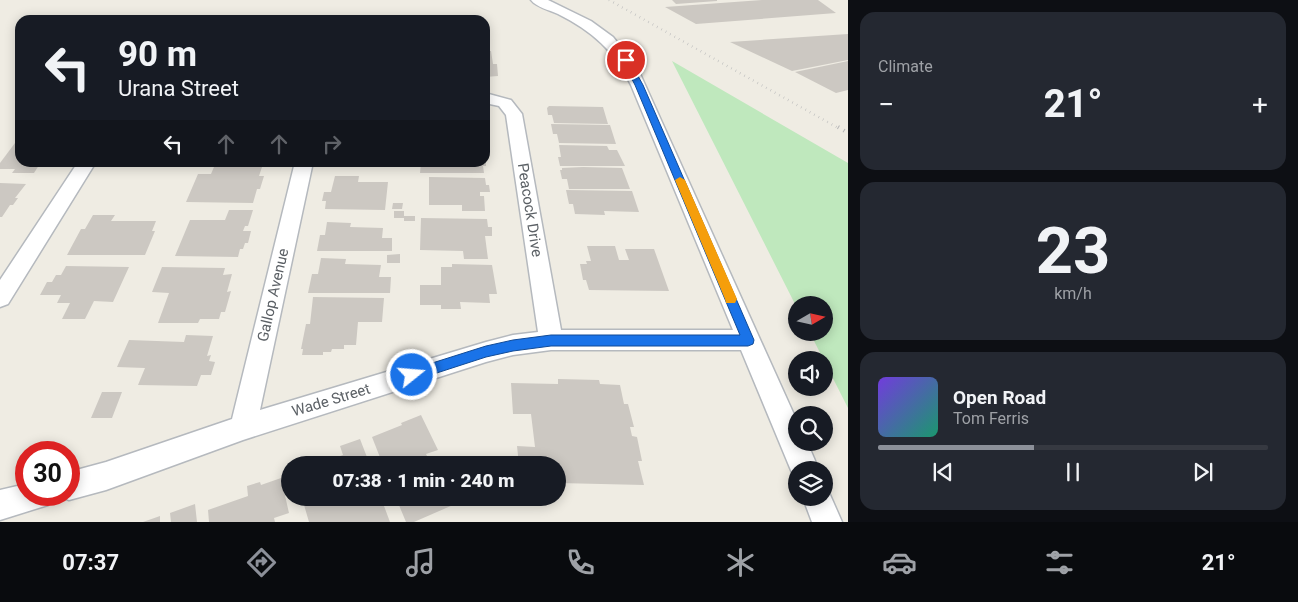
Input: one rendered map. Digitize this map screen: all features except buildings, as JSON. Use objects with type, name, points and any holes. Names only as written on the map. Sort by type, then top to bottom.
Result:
[{"type":"street","points":[[538,0],[589,26],[610,41],[626,60],[639,85],[801,461]]},
{"type":"street","name":"Peacock Drive","points":[[490,100],[505,104],[514,114],[551,340]]},
{"type":"street","points":[[0,298],[83,167]]},
{"type":"street","name":"Gallop Avenue","points":[[243,428],[303,167]]},
{"type":"street","name":"Wade Street","points":[[80,483],[106,476],[243,428],[513,345],[551,340],[748,340]]},
{"type":"street","points":[[0,505],[15,501]]},
{"type":"street","points":[[820,506],[827,522]]},
{"type":"green space","points":[[672,61],[848,163],[848,408],[833,378],[833,351],[819,351],[814,341],[833,341],[833,296],[791,296]]},
{"type":"railway","points":[[609,0],[840,129]]},
{"type":"railway","points":[[838,127],[848,133]]},
{"type":"slow traffic","points":[[680,180],[731,299]]},
{"type":"route","points":[[412,375],[513,345],[551,340],[748,340],[639,85],[626,60]]}]
